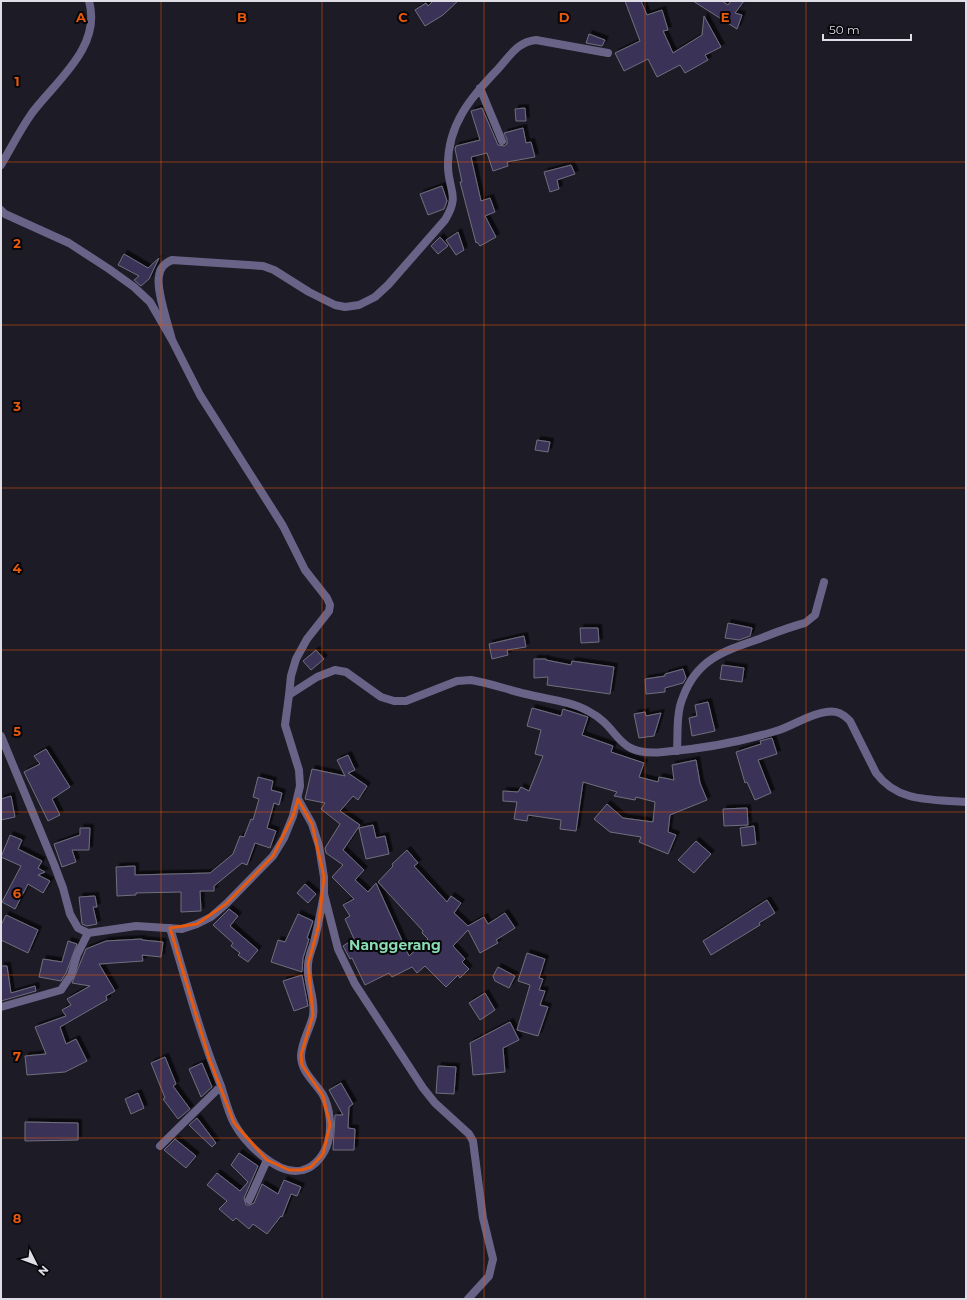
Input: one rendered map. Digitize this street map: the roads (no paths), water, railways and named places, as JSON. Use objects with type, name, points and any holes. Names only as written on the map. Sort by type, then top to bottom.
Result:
[{"type":"street","points":[[1,165],[24,124],[78,58],[87,40],[90,24],[89,1]]},
{"type":"street","points":[[172,340],[159,284],[159,275],[165,263],[172,260],[263,266],[274,270],[335,306],[345,307],[360,305],[375,297],[445,220],[452,208],[453,190],[448,168],[450,146],[459,118],[467,104],[512,51],[526,41],[536,40],[608,53]]},
{"type":"street","points":[[480,88],[502,141]]},
{"type":"street","points":[[1,210],[5,214],[69,243],[134,287],[150,302],[172,340],[200,395],[282,526],[305,570],[327,598],[330,605],[329,611],[308,639],[296,659],[291,676],[285,725],[299,770],[300,786],[298,799],[284,838],[273,856],[245,887],[211,917],[197,924],[182,929],[136,926],[88,933],[78,928],[70,914],[56,870],[1,736]]},
{"type":"street","points":[[677,751],[679,711],[682,698],[688,684],[701,666],[727,650],[805,623],[815,615],[824,582]]},
{"type":"street","points":[[289,695],[317,677],[335,670],[346,672],[381,697],[394,701],[406,701],[457,681],[471,680],[587,710],[595,715],[633,751],[644,753],[677,751],[774,731],[818,713],[836,711],[850,721],[876,773],[881,780],[896,792],[912,797],[966,802]]},
{"type":"street","points":[[170,928],[202,1038],[234,1123],[245,1140],[267,1160],[289,1170],[301,1170],[311,1167],[323,1154],[328,1142],[330,1125],[329,1112],[323,1096],[302,1065],[301,1055],[313,1015],[314,1000],[308,979],[308,964],[318,928],[324,894],[324,878],[319,846],[312,824],[298,799]]},
{"type":"street","points":[[324,894],[338,949],[355,984],[423,1088],[435,1103],[469,1134],[473,1140],[483,1218],[493,1259],[489,1276],[468,1299]]},
{"type":"street","points":[[1,1007],[61,990],[71,975],[77,955],[88,933]]},
{"type":"street","points":[[160,1146],[220,1086]]},
{"type":"street","points":[[250,1200],[267,1160]]},
{"type":"district","name":"Nanggerang","points":[[395,945]]}]
